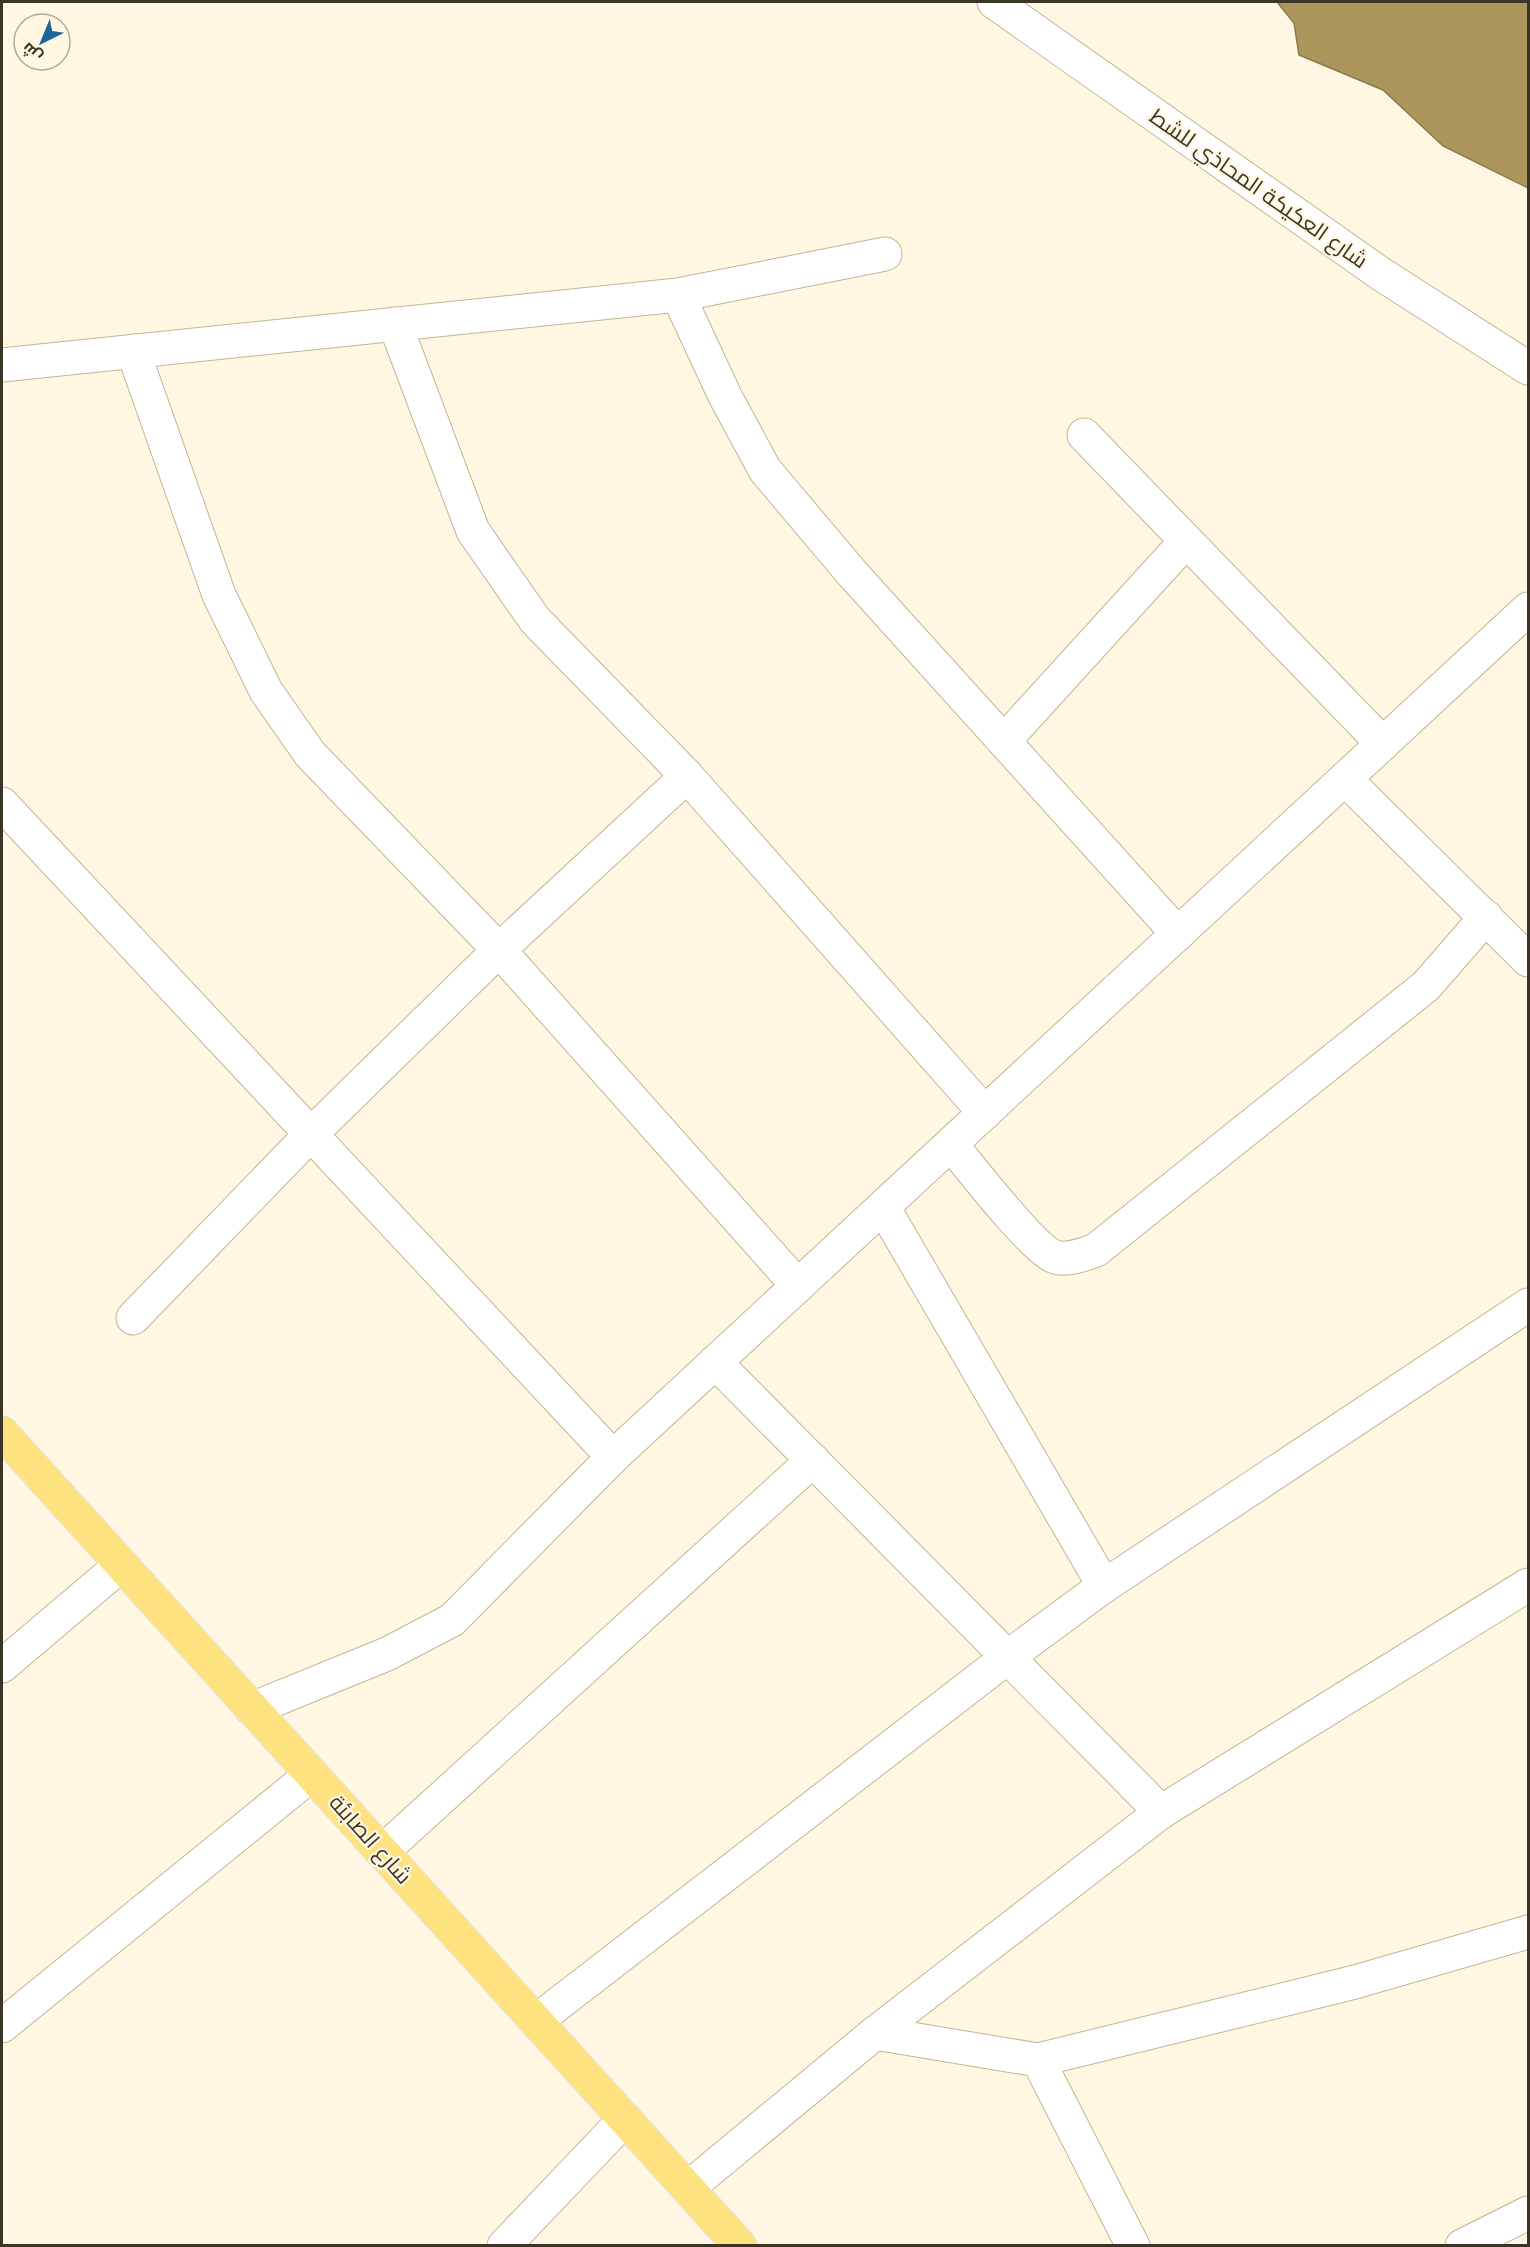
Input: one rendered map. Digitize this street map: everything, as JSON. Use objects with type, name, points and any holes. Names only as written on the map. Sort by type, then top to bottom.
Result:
[{"type":"main road","name":"شارع الصابئة","points":[[2,1432],[740,2246]]},
{"type":"street","name":"شارع العكيكة المحاذي للشط","points":[[994,2],[1381,274],[1528,368]]},
{"type":"street","points":[[2,365],[678,295],[885,254]]},
{"type":"street","points":[[678,295],[725,396],[765,470],[851,572],[1178,934]]},
{"type":"street","points":[[395,324],[473,531],[535,620],[687,776],[985,1113]]},
{"type":"street","points":[[133,351],[219,596],[266,691],[310,754],[499,950],[798,1286]]},
{"type":"street","points":[[1084,435],[1383,744]]},
{"type":"street","points":[[1005,741],[1186,541]]},
{"type":"street","points":[[252,1709],[387,1654],[452,1620],[613,1457],[1528,609]]},
{"type":"street","points":[[133,1318],[310,1136],[499,950],[687,776]]},
{"type":"street","points":[[1345,779],[1528,960]]},
{"type":"street","points":[[2,804],[310,1136],[613,1457]]},
{"type":"street","points":[[951,1144],[1028,1235],[1055,1257],[1076,1257],[1096,1250],[1426,986],[1486,917]]},
{"type":"street","points":[[883,1207],[1104,1586]]},
{"type":"street","points":[[536,2021],[1009,1656],[1104,1586],[1528,1305]]},
{"type":"street","points":[[716,1362],[1161,1812]]},
{"type":"street","points":[[382,1852],[813,1460]]},
{"type":"street","points":[[2,1666],[122,1564]]},
{"type":"street","points":[[688,2188],[876,2033],[1161,1812],[1528,1585]]},
{"type":"street","points":[[2,2026],[312,1774]]},
{"type":"street","points":[[876,2033],[1038,2060],[1355,1982],[1528,1932]]},
{"type":"street","points":[[1038,2060],[1133,2246]]},
{"type":"street","points":[[504,2246],[625,2119]]},
{"type":"street","points":[[1479,2242],[1528,2213]]},
{"type":"shaded area","points":[[1277,2],[1528,2],[1528,188],[1443,146],[1383,90],[1299,55],[1294,23]]}]
